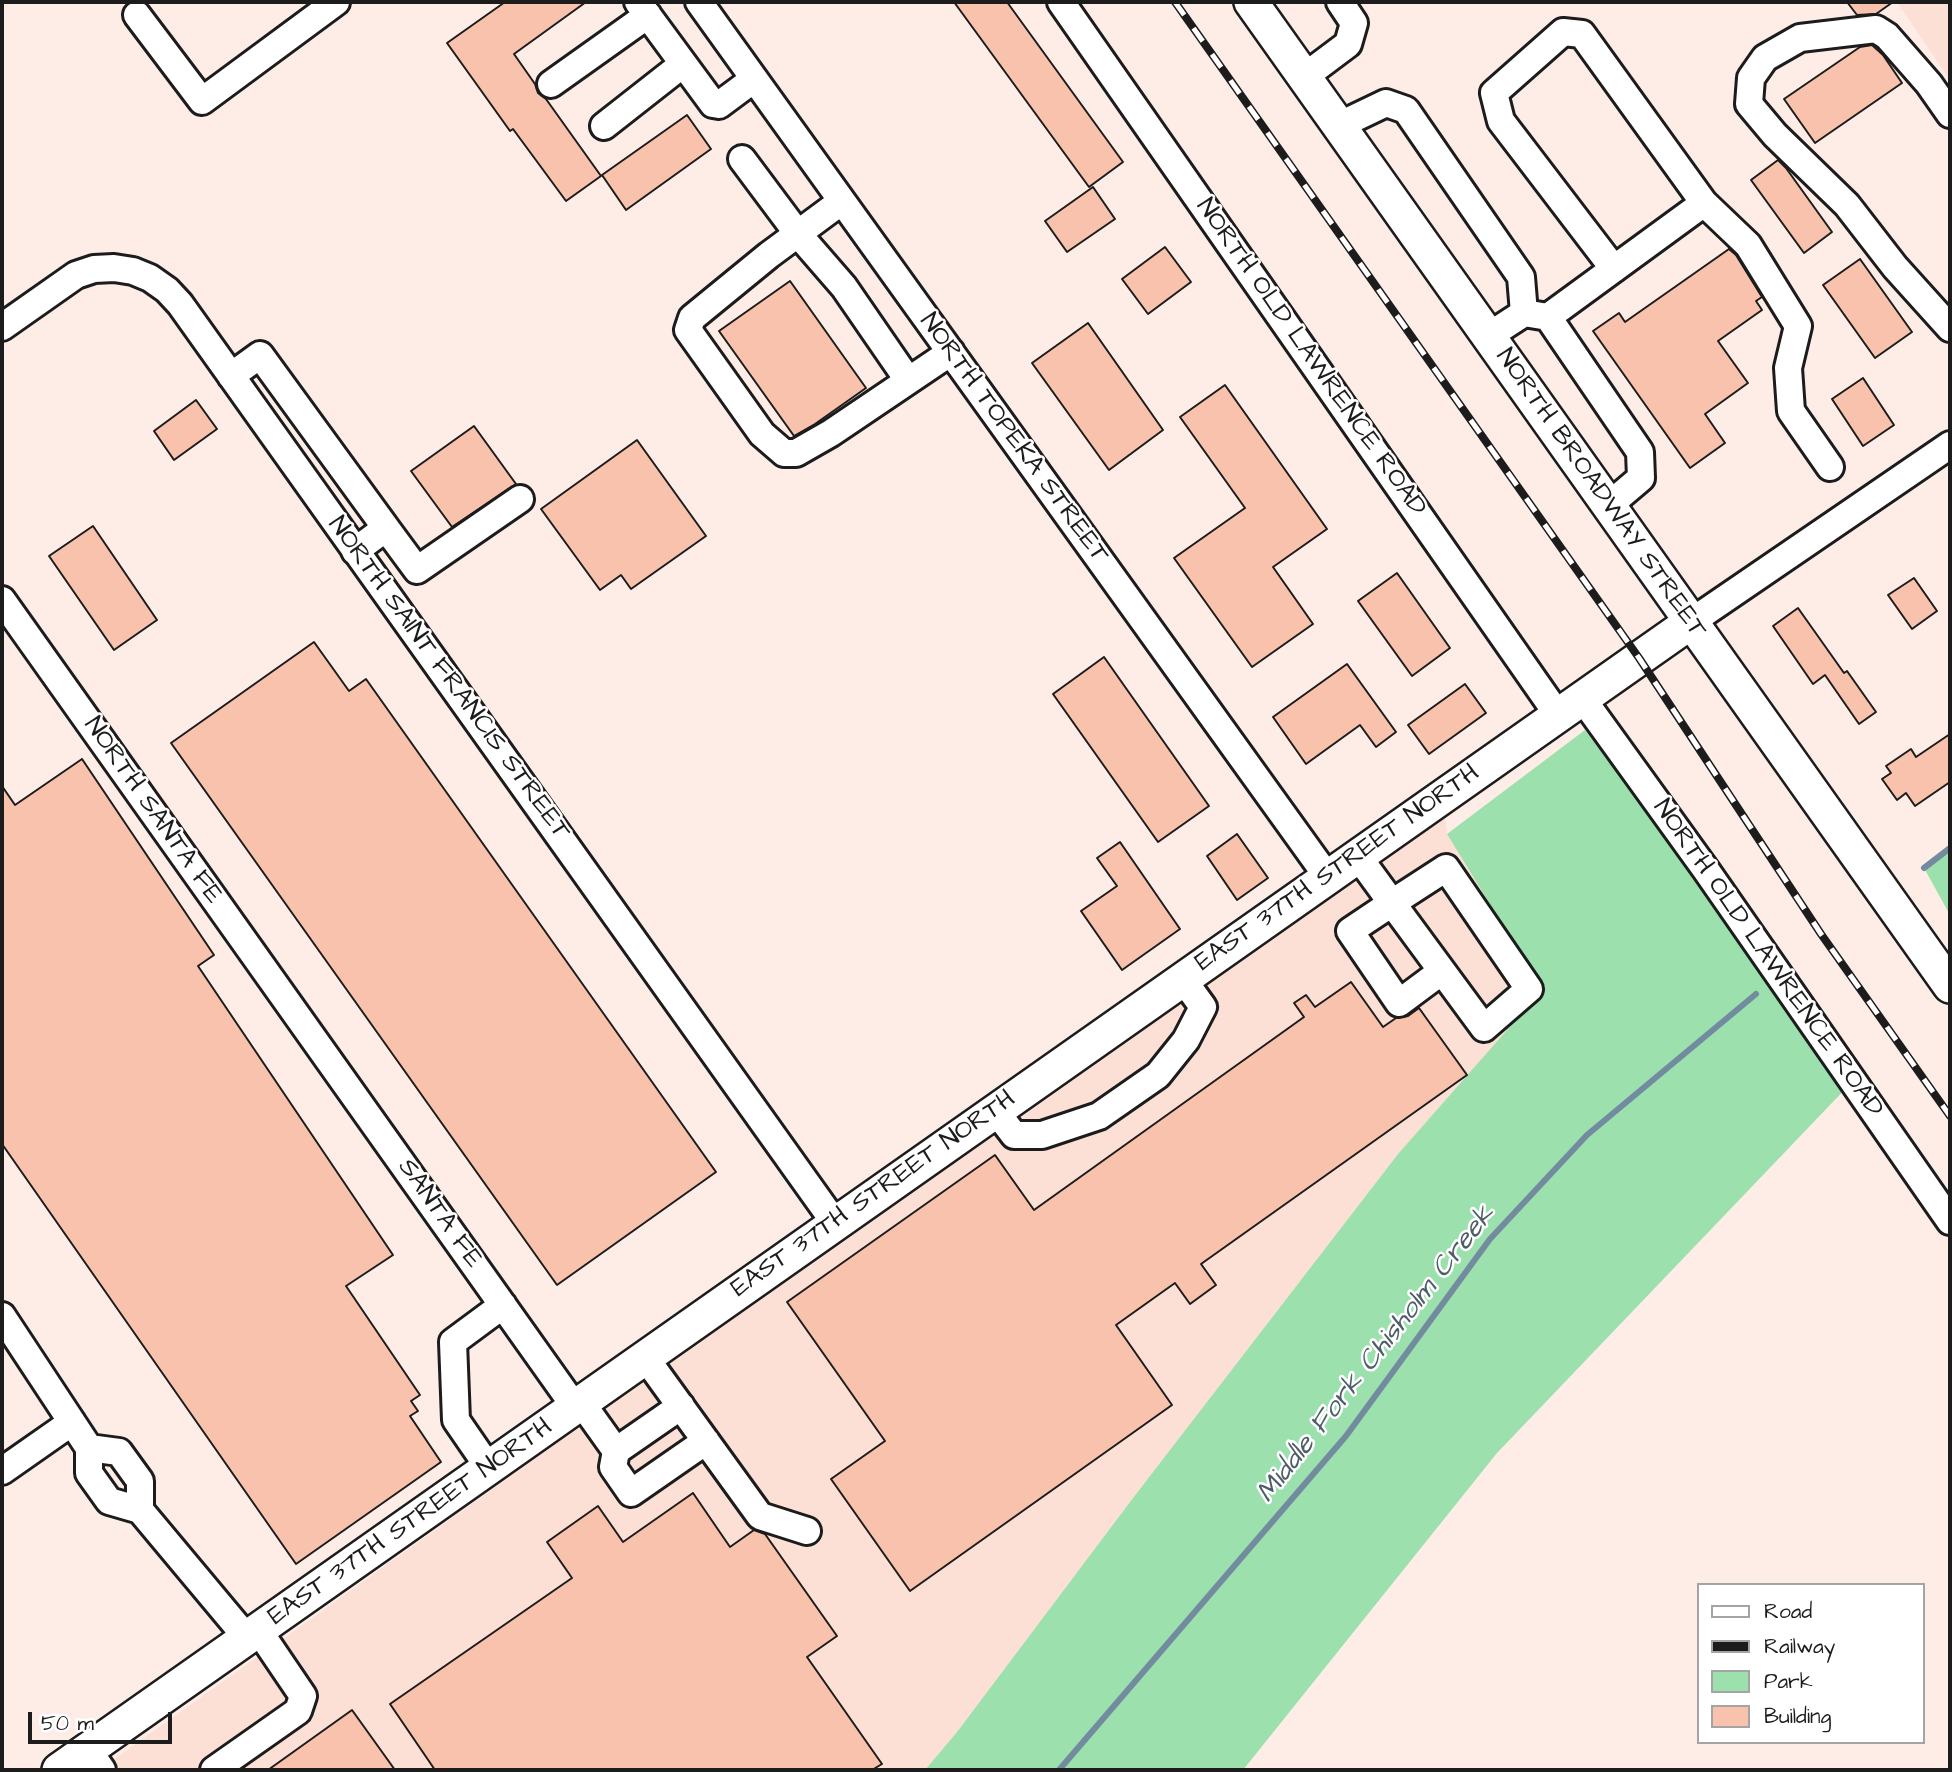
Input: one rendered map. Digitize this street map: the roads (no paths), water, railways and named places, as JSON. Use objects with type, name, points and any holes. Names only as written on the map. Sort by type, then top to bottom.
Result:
[{"type":"main road","name":"NORTH BROADWAY STREET","points":[[1260,5],[1338,126],[1950,985]]},
{"type":"main road","name":"EAST 37TH STREET NORTH","points":[[59,1770],[95,1760],[253,1634],[1690,622]]},
{"type":"street","points":[[136,15],[202,100],[336,2]]},
{"type":"street","name":"NORTH TOPEKA STREET","points":[[699,2],[1327,876]]},
{"type":"street","name":"NORTH OLD LAWRENCE ROAD","points":[[1061,2],[1570,706],[1706,870],[1950,1221]]},
{"type":"street","points":[[1304,77],[1348,44],[1354,23],[1340,2]]},
{"type":"street","points":[[551,84],[643,8],[713,104],[716,105],[754,79]]},
{"type":"street","points":[[1950,114],[1929,84],[1887,36],[1876,30],[1800,38],[1765,58],[1751,78],[1749,104],[1775,135],[1847,205],[1895,267],[1950,328]]},
{"type":"street","points":[[1614,269],[1501,121],[1494,93],[1563,32],[1582,34],[1704,203],[1748,245],[1798,326],[1788,368],[1791,411],[1830,467]]},
{"type":"street","points":[[604,126],[683,64]]},
{"type":"street","points":[[1338,126],[1386,103],[1406,110],[1521,276],[1536,315],[1640,452],[1641,478],[1608,506]]},
{"type":"street","points":[[742,159],[798,234],[844,288],[908,380]]},
{"type":"street","points":[[842,201],[692,318],[688,330],[762,434],[784,453],[796,453],[831,433],[951,352]]},
{"type":"street","points":[[1487,337],[1536,315],[1614,269],[1704,203]]},
{"type":"street","name":"NORTH SAINT FRANCIS STREET","points":[[2,327],[76,275],[94,269],[133,271],[167,289],[835,1223]]},
{"type":"street","points":[[231,376],[260,355],[417,570],[520,499]]},
{"type":"street","points":[[1690,622],[1950,445]]},
{"type":"street","points":[[355,551],[386,528]]},
{"type":"street","name":"NORTH SANTA FE","points":[[2,600],[302,1022]]},
{"type":"street","points":[[1357,855],[1392,903],[1484,1028],[1529,989],[1446,867],[1392,903],[1350,932],[1399,1003],[1442,971]]},
{"type":"street","points":[[995,1110],[1014,1135],[1042,1135],[1099,1116],[1158,1075],[1186,1040],[1203,1007],[1182,978]]},
{"type":"street","name":"SANTA FE","points":[[302,1022],[503,1305],[616,1451]]},
{"type":"street","points":[[489,1468],[456,1420],[453,1342],[503,1305]]},
{"type":"street","points":[[2,1316],[89,1448],[89,1473],[109,1501],[139,1510],[253,1634],[303,1696],[298,1711],[214,1770]]},
{"type":"street","points":[[645,1357],[760,1516],[807,1531]]},
{"type":"street","points":[[681,1406],[616,1451],[613,1467],[631,1493],[706,1441]]},
{"type":"street","points":[[2,1471],[72,1422]]},
{"type":"street","points":[[89,1448],[119,1452],[140,1481],[139,1510]]},
{"type":"waterway","name":"Middle Fork Chisholm Creek","points":[[1924,868],[1950,848]]},
{"type":"waterway","name":"Middle Fork Chisholm Creek","points":[[1059,1770],[1346,1436],[1490,1239],[1587,1135],[1756,994]]},
{"type":"railway","points":[[1175,2],[1639,658],[1821,934],[1950,1116]]}]
